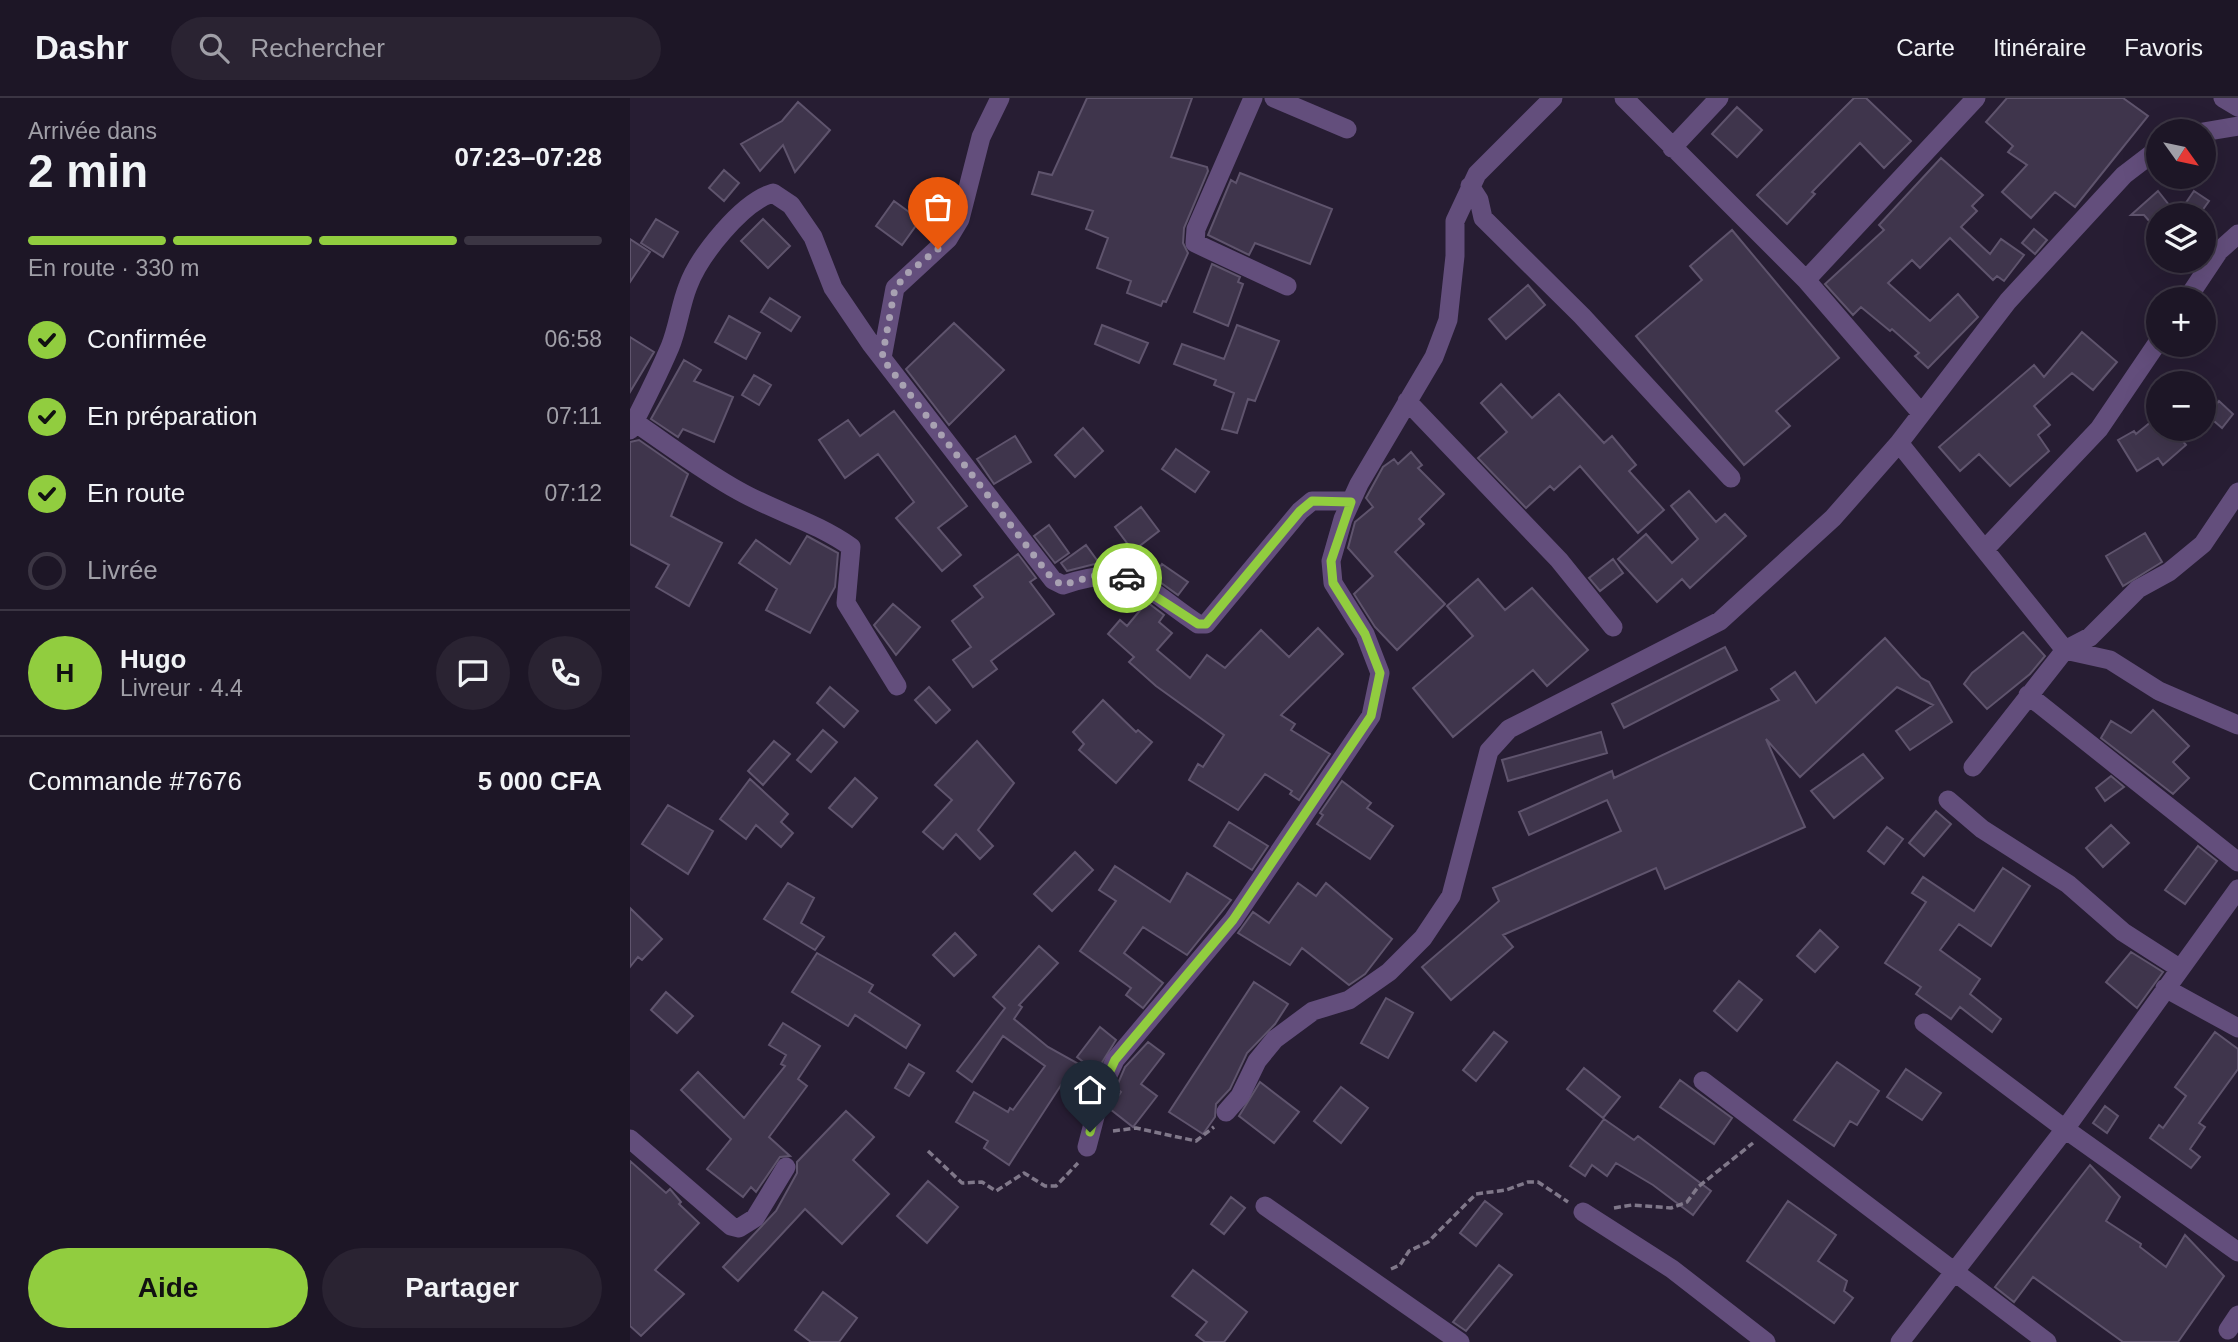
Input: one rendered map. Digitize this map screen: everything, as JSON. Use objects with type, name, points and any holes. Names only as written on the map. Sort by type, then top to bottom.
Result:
[{"type":"street","points":[[882,358],[895,288],[948,239],[960,219],[981,137],[1000,98]]},
{"type":"street","points":[[1253,98],[1196,229],[1195,243],[1287,286]]},
{"type":"street","points":[[1273,98],[1347,129]]},
{"type":"street","points":[[1087,1147],[1103,1086],[1115,1060],[1233,920],[1371,716],[1380,673],[1365,634],[1333,583],[1336,542],[1351,502],[1434,357],[1448,320],[1455,256],[1455,221],[1470,186],[1553,98]]},
{"type":"street","points":[[1624,98],[1807,280],[1921,413]]},
{"type":"street","points":[[1672,148],[1719,98]]},
{"type":"street","points":[[1807,280],[1976,98]]},
{"type":"street","points":[[2223,98],[2238,107]]},
{"type":"street","points":[[2216,130],[2238,126]]},
{"type":"street","points":[[1226,1112],[1240,1096],[1257,1061],[1275,1039],[1313,1011],[1349,1000],[1389,972],[1423,938],[1451,896],[1489,751],[1509,729],[1529,716],[1720,621],[1833,518],[1899,443],[2008,301],[2124,175],[2146,158]]},
{"type":"street","points":[[1470,186],[1479,200],[1483,218],[1582,316],[1731,478]]},
{"type":"street","points":[[897,686],[846,603],[850,547],[816,525],[775,511],[737,490],[631,424],[671,345],[689,283],[703,259],[744,210],[760,196],[773,192],[791,205],[813,237],[833,288],[882,358],[1043,570],[1063,585],[1100,574],[1121,575],[1149,589],[1198,624],[1206,624],[1300,511],[1312,501],[1351,502]]},
{"type":"street","points":[[2195,287],[2220,251],[2238,234]]},
{"type":"street","points":[[1985,549],[2099,429],[2148,357]]},
{"type":"street","points":[[1408,401],[1559,560],[1613,627]]},
{"type":"street","points":[[1899,443],[2065,650],[2110,660],[2160,691],[2238,725]]},
{"type":"street","points":[[1973,766],[2065,650],[2090,637],[2138,589],[2169,572],[2203,544],[2238,492]]},
{"type":"street","points":[[2028,695],[2238,862]]},
{"type":"street","points":[[1948,800],[1982,829],[2068,884],[2123,932],[2179,968]]},
{"type":"street","points":[[1900,1342],[2065,1129],[2238,889]]},
{"type":"street","points":[[2165,988],[2238,1028]]},
{"type":"street","points":[[1924,1023],[2065,1129],[2238,1252]]},
{"type":"street","points":[[1703,1081],[2047,1342]]},
{"type":"street","points":[[630,1139],[730,1226],[738,1228],[755,1218],[786,1167]]},
{"type":"street","points":[[1265,1206],[1460,1342]]},
{"type":"street","points":[[1583,1212],[1672,1269],[1766,1342]]},
{"type":"path","points":[[1368,1280],[1386,1269],[1400,1265],[1409,1251],[1428,1242],[1476,1194],[1538,1182],[1583,1212],[1632,1205],[1671,1208],[1687,1202],[1698,1187],[1746,1151],[1765,1128]]},
{"type":"building","points":[[1087,98],[1192,98],[1171,157],[1207,167],[1208,171],[1184,228],[1183,243],[1188,253],[1166,302],[1163,301],[1161,306],[1127,293],[1131,281],[1097,268],[1108,238],[1086,229],[1093,211],[1032,194],[1039,172],[1052,175]]},
{"type":"building","points":[[1854,98],[1866,98],[1911,141],[1884,168],[1860,143],[1812,192],[1815,194],[1787,224],[1757,195]]},
{"type":"building","points":[[2007,98],[2123,98],[2148,116],[2075,207],[2055,192],[2031,218],[2002,192],[2027,165],[2008,152],[2013,146],[1986,122]]},
{"type":"building","points":[[798,102],[830,130],[795,172],[783,145],[760,171],[741,144],[782,121]]},
{"type":"building","points":[[1737,107],[1762,130],[1737,157],[1712,134]]},
{"type":"building","points":[[1941,158],[1983,195],[1972,206],[1977,211],[1961,227],[1990,254],[2001,239],[2024,255],[2004,281],[1997,276],[1993,280],[1950,238],[1920,268],[1912,260],[1888,283],[1930,321],[1958,294],[1978,317],[1928,368],[1915,356],[1919,353],[1892,329],[1890,331],[1861,307],[1853,315],[1825,284],[1884,230],[1879,225]]},
{"type":"building","points":[[724,170],[739,183],[724,201],[709,188]]},
{"type":"building","points":[[1240,173],[1332,209],[1310,264],[1255,243],[1249,255],[1208,235],[1231,180],[1236,183]]},
{"type":"building","points":[[2158,191],[2168,203],[2146,203],[2146,217],[2131,215]]},
{"type":"building","points":[[2194,191],[2209,201],[2208,203],[2186,203]]},
{"type":"building","points":[[894,201],[920,220],[902,245],[876,226]]},
{"type":"building","points":[[656,219],[678,232],[663,257],[641,243]]},
{"type":"building","points":[[763,219],[790,246],[768,268],[741,241]]},
{"type":"building","points":[[2034,229],[2047,240],[2035,254],[2022,243]]},
{"type":"building","points":[[1732,230],[1839,358],[1776,411],[1790,426],[1744,465],[1636,336],[1702,280],[1690,266]]},
{"type":"building","points":[[630,239],[650,252],[630,282]]},
{"type":"building","points":[[1212,264],[1240,277],[1238,282],[1243,284],[1228,326],[1194,312]]},
{"type":"building","points":[[1528,285],[1545,305],[1506,339],[1489,319]]},
{"type":"building","points":[[770,298],[800,317],[791,331],[761,312]]},
{"type":"building","points":[[729,316],[760,333],[746,359],[715,342]]},
{"type":"building","points":[[954,323],[1004,370],[949,425],[906,369]]},
{"type":"building","points":[[1102,325],[1148,343],[1139,363],[1095,344]]},
{"type":"building","points":[[1237,325],[1279,341],[1255,401],[1248,399],[1237,433],[1222,429],[1234,393],[1214,385],[1216,380],[1174,364],[1182,344],[1224,359]]},
{"type":"building","points":[[2082,332],[2117,362],[2093,390],[2072,373],[2034,406],[2050,425],[2038,435],[2049,451],[2010,486],[1979,454],[1960,471],[1939,447],[2034,365],[2044,377]]},
{"type":"building","points":[[630,337],[654,352],[630,392]]},
{"type":"building","points":[[684,360],[701,370],[694,381],[733,397],[714,442],[683,429],[678,437],[651,419]]},
{"type":"building","points":[[754,375],[771,385],[759,405],[742,395]]},
{"type":"building","points":[[1501,384],[1532,418],[1559,394],[1604,443],[1612,436],[1636,465],[1629,471],[1664,510],[1638,533],[1580,466],[1554,490],[1550,486],[1526,508],[1478,458],[1507,432],[1481,403]]},
{"type":"building","points":[[2219,401],[2233,414],[2222,428],[2216,423],[2216,404]]},
{"type":"building","points":[[894,411],[967,506],[938,528],[961,555],[942,571],[896,518],[914,502],[878,454],[845,478],[819,440],[848,420],[860,436]]},
{"type":"building","points":[[2146,426],[2146,441],[2183,441],[2186,445],[2163,465],[2158,458],[2137,471],[2118,440],[2134,431],[2136,434]]},
{"type":"building","points":[[1083,428],[1103,451],[1075,477],[1055,455]]},
{"type":"building","points":[[1015,436],[1031,462],[994,484],[977,459]]},
{"type":"building","points":[[639,440],[688,474],[671,516],[722,543],[689,606],[656,587],[669,565],[630,544],[630,442]]},
{"type":"building","points":[[1176,449],[1209,472],[1195,492],[1162,469]]},
{"type":"building","points":[[1411,452],[1422,465],[1418,468],[1444,494],[1419,519],[1424,524],[1395,552],[1445,604],[1397,650],[1375,627],[1354,594],[1373,576],[1348,548],[1355,522],[1373,507],[1366,498],[1383,467],[1394,459],[1398,464]]},
{"type":"building","points":[[1689,491],[1716,522],[1725,514],[1746,536],[1690,588],[1682,579],[1657,602],[1618,559],[1646,534],[1672,563],[1698,539],[1671,506]]},
{"type":"building","points":[[1141,507],[1159,531],[1133,551],[1115,527]]},
{"type":"building","points":[[1049,525],[1069,553],[1055,563],[1034,536]]},
{"type":"building","points":[[2145,533],[2162,562],[2123,586],[2106,556]]},
{"type":"building","points":[[807,536],[838,553],[835,587],[810,633],[766,610],[777,589],[739,563],[756,540],[790,564]]},
{"type":"building","points":[[1086,545],[1099,563],[1067,571],[1061,563]]},
{"type":"building","points":[[1018,554],[1036,578],[1030,582],[1054,614],[991,661],[997,669],[973,687],[953,660],[971,647],[952,621],[983,597],[974,586]]},
{"type":"building","points":[[1613,559],[1623,573],[1600,591],[1589,578]]},
{"type":"building","points":[[1162,564],[1188,582],[1178,595],[1153,577]]},
{"type":"building","points":[[1478,579],[1505,610],[1532,588],[1588,650],[1547,686],[1533,670],[1453,737],[1413,688],[1473,636],[1447,606]]},
{"type":"building","points":[[1147,602],[1164,615],[1159,622],[1172,633],[1157,650],[1190,678],[1207,655],[1225,668],[1261,630],[1289,657],[1318,628],[1343,654],[1281,715],[1295,724],[1291,730],[1330,754],[1299,800],[1290,794],[1292,791],[1265,774],[1238,810],[1189,780],[1198,764],[1203,767],[1224,735],[1156,686],[1129,662],[1134,657],[1108,634],[1120,620],[1127,626]]},
{"type":"building","points":[[893,604],[920,627],[896,655],[874,625]]},
{"type":"building","points":[[2023,632],[2045,656],[2030,674],[1987,709],[1964,684],[1972,673]]},
{"type":"building","points":[[1885,638],[1921,678],[1929,682],[1952,722],[1910,750],[1896,731],[1933,705],[1897,687],[1800,777],[1766,739],[1805,827],[1665,889],[1656,868],[1503,935],[1513,947],[1451,1000],[1422,967],[1499,901],[1493,888],[1621,831],[1607,800],[1529,835],[1519,812],[1612,771],[1614,778],[1779,700],[1771,689],[1795,672],[1816,703]]},
{"type":"building","points":[[1725,647],[1737,670],[1624,728],[1612,704]]},
{"type":"building","points":[[830,687],[858,711],[844,727],[817,703]]},
{"type":"building","points":[[929,687],[950,710],[936,723],[915,700]]},
{"type":"building","points":[[1103,700],[1136,732],[1138,730],[1152,742],[1116,783],[1079,750],[1084,744],[1073,732]]},
{"type":"building","points":[[2153,710],[2189,746],[2173,762],[2189,778],[2173,794],[2101,738],[2111,721],[2131,733]]},
{"type":"building","points":[[823,730],[837,742],[811,772],[797,760]]},
{"type":"building","points":[[1601,732],[1607,753],[1508,781],[1502,760]]},
{"type":"building","points":[[774,741],[790,754],[763,785],[748,771]]},
{"type":"building","points":[[977,741],[1014,783],[978,830],[993,846],[980,859],[956,834],[943,849],[923,832],[952,800],[935,785]]},
{"type":"building","points":[[1863,754],[1883,778],[1834,818],[1811,791]]},
{"type":"building","points":[[2111,776],[2124,787],[2105,801],[2096,788]]},
{"type":"building","points":[[855,778],[877,798],[852,827],[829,808]]},
{"type":"building","points":[[750,779],[788,814],[781,822],[793,833],[781,847],[756,825],[746,839],[720,819]]},
{"type":"building","points":[[1342,781],[1371,803],[1367,808],[1393,826],[1370,859],[1317,824],[1323,815],[1320,813]]},
{"type":"building","points":[[668,805],[713,831],[688,874],[642,844]]},
{"type":"building","points":[[1936,811],[1951,824],[1924,856],[1909,843]]},
{"type":"building","points":[[1229,822],[1268,846],[1252,870],[1214,846]]},
{"type":"building","points":[[2111,825],[2129,843],[2103,867],[2086,848]]},
{"type":"building","points":[[1887,827],[1903,839],[1884,864],[1868,851]]},
{"type":"building","points":[[2198,846],[2217,861],[2185,904],[2165,890]]},
{"type":"building","points":[[1075,852],[1093,870],[1052,911],[1034,894]]},
{"type":"building","points":[[1115,866],[1170,902],[1187,873],[1231,900],[1187,955],[1143,927],[1124,953],[1163,983],[1143,1008],[1126,995],[1131,988],[1080,951],[1116,901],[1099,890]]},
{"type":"building","points":[[2003,868],[2030,886],[1991,946],[1959,924],[1940,950],[1980,979],[1970,994],[2001,1019],[1992,1032],[1960,1007],[1951,1019],[1916,994],[1921,987],[1885,963],[1926,902],[1912,893],[1923,877],[1974,911]]},
{"type":"building","points":[[788,883],[814,898],[801,923],[824,937],[815,950],[764,919]]},
{"type":"building","points":[[1298,883],[1316,896],[1326,883],[1392,939],[1365,974],[1349,985],[1302,948],[1290,965],[1238,933],[1253,912],[1269,923]]},
{"type":"building","points":[[630,908],[662,939],[642,960],[638,957],[630,967]]},
{"type":"building","points":[[1820,930],[1838,947],[1815,972],[1797,956]]},
{"type":"building","points":[[955,933],[976,955],[954,976],[933,955]]},
{"type":"building","points":[[1039,946],[1058,963],[1019,1005],[1022,1007],[1014,1019],[1048,1047],[1086,1068],[1075,1085],[1065,1079],[1009,1165],[984,1148],[988,1141],[956,1122],[974,1092],[1008,1112],[1010,1108],[1013,1110],[1045,1066],[1003,1036],[972,1082],[957,1071],[1005,1008],[993,997]]},
{"type":"building","points":[[2131,952],[2163,972],[2137,1008],[2106,982]]},
{"type":"building","points":[[817,953],[873,985],[869,992],[920,1025],[906,1048],[855,1015],[848,1026],[792,992]]},
{"type":"building","points":[[1739,981],[1762,1000],[1737,1031],[1714,1011]]},
{"type":"building","points":[[1254,982],[1288,1004],[1275,1024],[1247,1053],[1230,1089],[1216,1104],[1215,1117],[1203,1134],[1169,1112]]},
{"type":"building","points":[[666,992],[693,1016],[677,1033],[651,1010]]},
{"type":"building","points":[[1386,998],[1413,1013],[1388,1058],[1361,1043]]},
{"type":"building","points":[[783,1023],[820,1046],[798,1079],[807,1086],[769,1137],[790,1156],[780,1157],[756,1192],[751,1187],[743,1197],[707,1169],[731,1139],[681,1090],[698,1072],[744,1118],[785,1066],[781,1064],[786,1055],[769,1045]]},
{"type":"building","points":[[1100,1027],[1116,1040],[1096,1072],[1077,1057]]},
{"type":"building","points":[[1494,1032],[1507,1042],[1476,1081],[1463,1070]]},
{"type":"building","points":[[2215,1032],[2238,1049],[2238,1069],[2199,1123],[2205,1127],[2190,1149],[2200,1157],[2191,1168],[2150,1138],[2159,1125],[2163,1128],[2186,1096],[2175,1087]]},
{"type":"building","points":[[1148,1042],[1164,1054],[1141,1084],[1157,1096],[1133,1127],[1110,1109],[1121,1092],[1116,1088],[1125,1067]]},
{"type":"building","points":[[1837,1062],[1879,1091],[1857,1125],[1850,1121],[1834,1146],[1794,1120]]},
{"type":"building","points":[[909,1064],[924,1073],[909,1096],[895,1088]]},
{"type":"building","points":[[1584,1068],[1620,1097],[1603,1118],[1567,1089]]},
{"type":"building","points":[[1906,1069],[1941,1093],[1922,1120],[1887,1097]]},
{"type":"building","points":[[1680,1080],[1732,1118],[1714,1144],[1660,1107]]},
{"type":"building","points":[[1260,1082],[1299,1112],[1274,1143],[1239,1116]]},
{"type":"building","points":[[1341,1087],[1368,1108],[1341,1143],[1314,1121]]},
{"type":"building","points":[[2105,1106],[2118,1116],[2107,1133],[2093,1123]]},
{"type":"building","points":[[846,1111],[874,1137],[853,1160],[889,1194],[842,1244],[805,1209],[738,1281],[723,1267],[776,1211],[797,1173],[797,1162]]},
{"type":"building","points":[[1604,1119],[1634,1140],[1638,1136],[1711,1191],[1693,1215],[1653,1185],[1616,1163],[1607,1176],[1592,1165],[1585,1176],[1570,1166]]},
{"type":"building","points":[[630,1161],[666,1193],[670,1189],[681,1202],[679,1204],[699,1223],[655,1270],[684,1294],[641,1336],[630,1326]]},
{"type":"building","points":[[2090,1165],[2120,1197],[2106,1221],[2141,1244],[2140,1247],[2166,1267],[2185,1235],[2224,1276],[2178,1342],[2123,1342],[2033,1277],[2014,1302],[1995,1287]]},
{"type":"building","points":[[928,1181],[958,1207],[927,1243],[897,1216]]},
{"type":"building","points":[[1231,1197],[1245,1208],[1224,1234],[1211,1224]]},
{"type":"building","points":[[1485,1201],[1502,1214],[1476,1246],[1460,1233]]},
{"type":"building","points":[[1788,1201],[1836,1235],[1818,1261],[1847,1281],[1844,1291],[1853,1298],[1834,1323],[1747,1261]]},
{"type":"building","points":[[1499,1265],[1512,1275],[1466,1331],[1453,1322]]},
{"type":"building","points":[[1193,1270],[1247,1312],[1224,1342],[1205,1342],[1196,1335],[1207,1322],[1172,1296]]},
{"type":"building","points":[[823,1292],[857,1318],[839,1342],[811,1342],[795,1330]]},
{"type":"way so far","points":[[938,249],[928,260],[908,273],[895,288],[882,358],[1053,580],[1063,585],[1100,574],[1127,578]]},
{"type":"route","points":[[1090,1132],[1103,1086],[1115,1060],[1233,920],[1371,716],[1380,673],[1365,634],[1353,620],[1333,583],[1331,561],[1343,519],[1351,502],[1312,501],[1300,511],[1206,624],[1198,624],[1149,589],[1127,578]]}]
